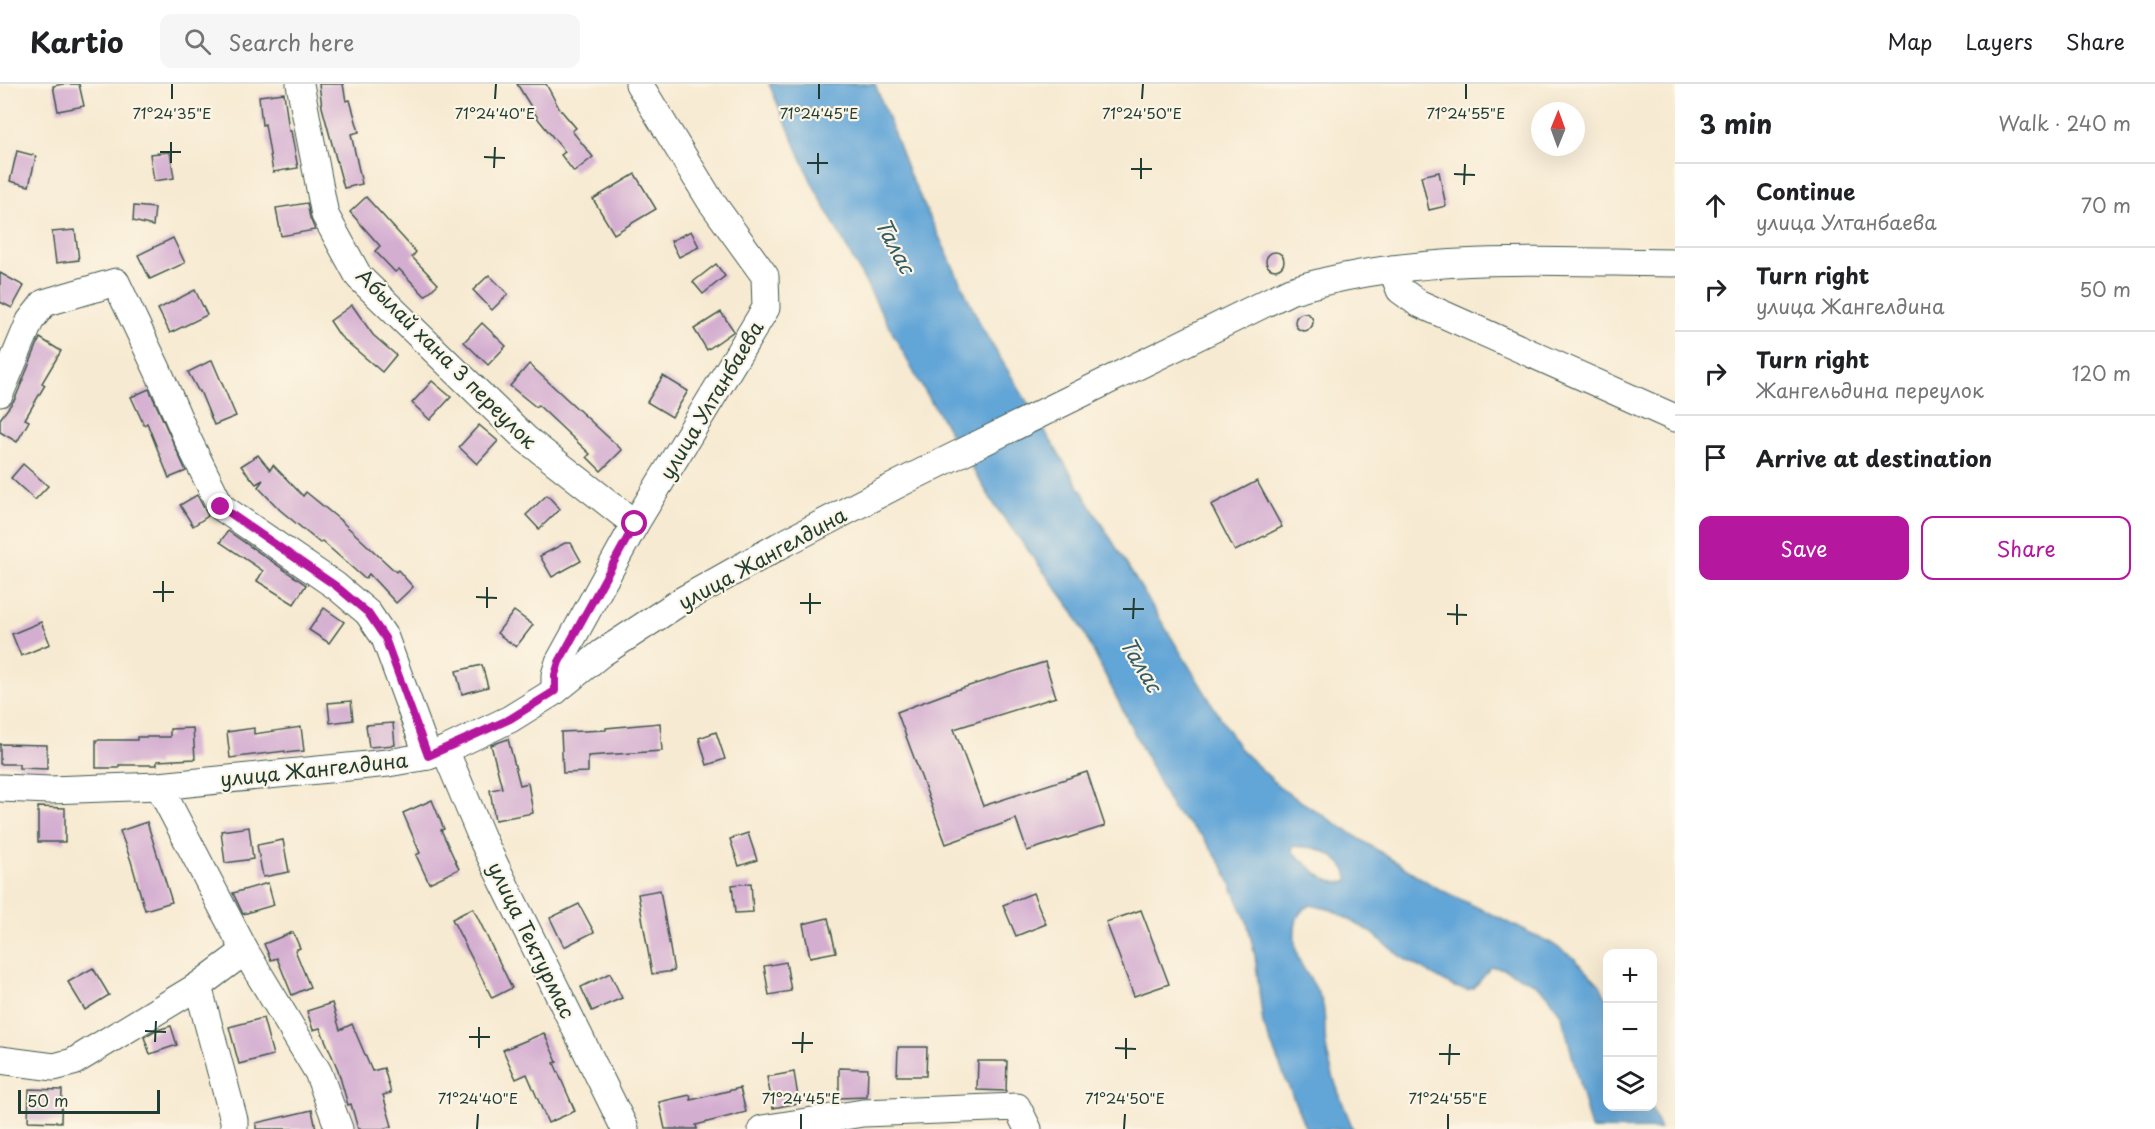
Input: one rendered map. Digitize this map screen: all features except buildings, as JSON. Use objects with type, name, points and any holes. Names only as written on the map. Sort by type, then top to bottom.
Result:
[{"type":"street","name":"Абылай хана 3 переулок","points":[[300,84],[325,215],[360,277],[526,439],[635,524]]},
{"type":"street","name":"улица Ултанбаева","points":[[555,691],[555,675],[559,662],[635,524],[766,308],[765,276],[710,200],[639,84]]},
{"type":"street","name":"улица Жангелдина","points":[[0,788],[50,790],[159,786],[388,763],[436,753],[510,719],[555,691],[602,653],[683,600],[778,546],[912,477],[1290,291],[1326,280],[1440,264],[1675,263]]},
{"type":"street","points":[[1392,269],[1400,290],[1418,303],[1675,418]]},
{"type":"street","name":"улица Тектурмас","points":[[0,393],[30,321],[44,303],[116,282],[221,507],[336,586],[368,613],[385,638],[436,753],[484,843],[625,1129]]},
{"type":"street","points":[[159,786],[245,951],[318,1072],[339,1129]]},
{"type":"street","points":[[0,1060],[54,1067],[73,1062],[198,986],[245,951]]},
{"type":"street","points":[[198,986],[234,1120],[234,1129]]},
{"type":"street","points":[[762,1129],[863,1121],[1022,1118]]},
{"type":"water","name":"Талас","points":[[769,84],[875,84],[909,173],[983,330],[1239,748],[1283,790],[1435,887],[1551,943],[1575,959],[1600,985],[1603,991],[1603,1111],[1653,1111],[1660,1129],[1591,1129],[1562,1016],[1549,996],[1532,982],[1501,968],[1491,967],[1474,988],[1467,990],[1454,987],[1401,957],[1371,932],[1332,910],[1311,905],[1301,912],[1296,921],[1297,954],[1323,1005],[1328,1057],[1337,1089],[1353,1129],[1306,1129],[1263,1024],[1255,956],[1247,922],[1224,868],[1203,837],[1173,810],[1073,611],[996,507],[919,382],[812,183]],"holes":[[[1294,846],[1314,848],[1331,855],[1341,864],[1348,880],[1334,882],[1326,879],[1311,869],[1292,849]]]},
{"type":"route","points":[[221,507],[336,586],[368,613],[385,638],[428,756],[510,719],[555,691],[555,675],[559,662],[635,524]]}]
